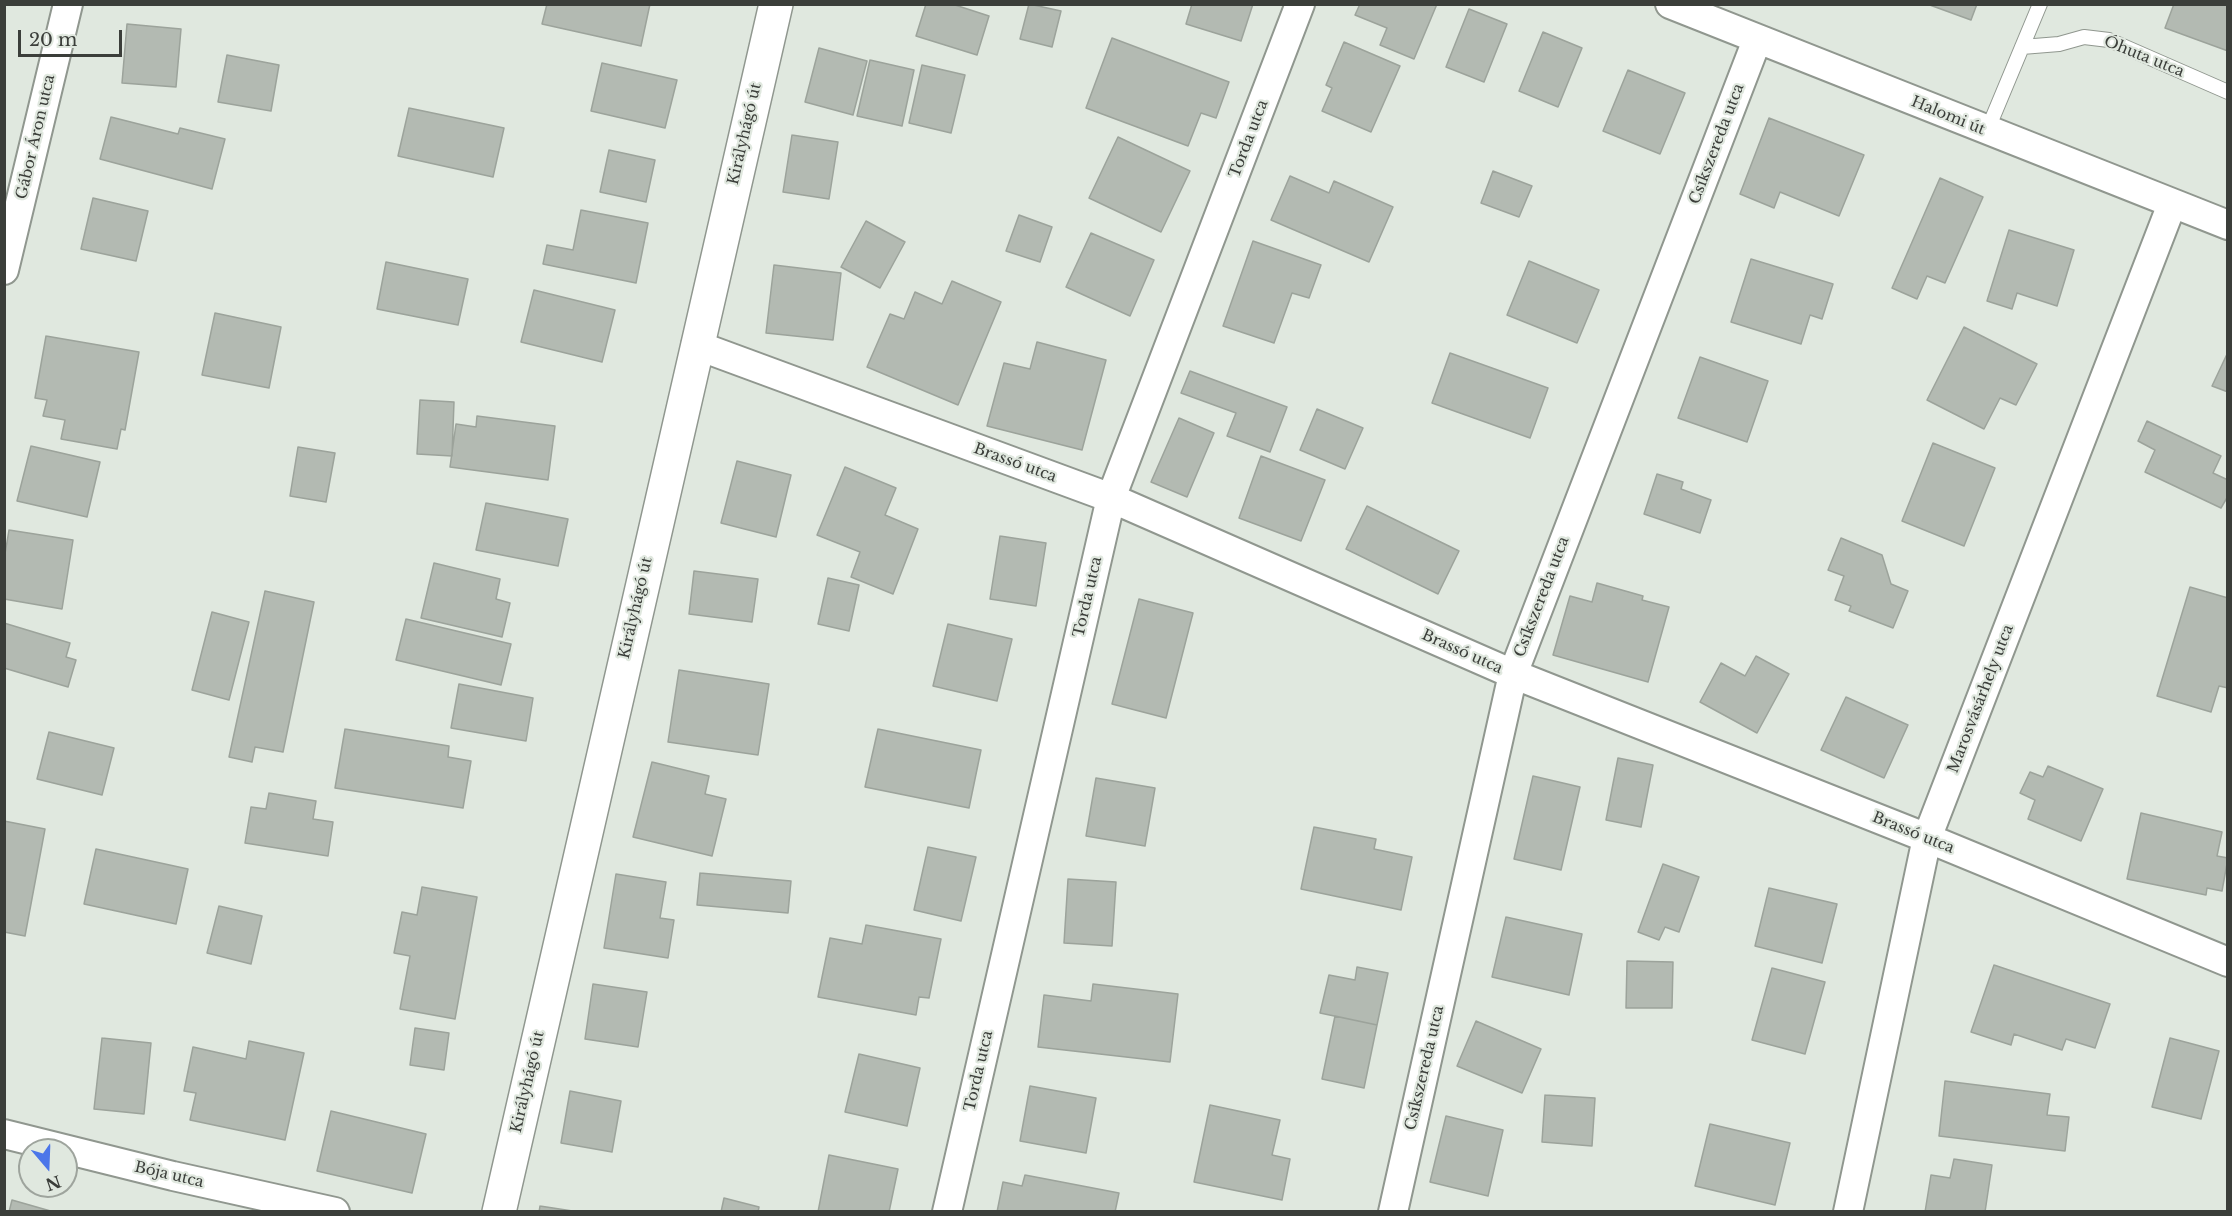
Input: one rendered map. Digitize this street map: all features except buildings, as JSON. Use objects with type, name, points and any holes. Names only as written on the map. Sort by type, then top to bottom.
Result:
[{"type":"street","name":"Gábor Áron utca","points":[[4,270],[68,4]]},
{"type":"street","name":"Királyhágó út","points":[[499,1212],[776,4]]},
{"type":"street","name":"Torda utca","points":[[947,1212],[1111,498],[1300,4]]},
{"type":"street","name":"Halomi út","points":[[1670,4],[2228,225]]},
{"type":"street","name":"Csíkszereda utca","points":[[1393,1212],[1513,674],[1757,40]]},
{"type":"street","name":"Marosvásárhely utca","points":[[1848,1212],[1927,838],[2172,204]]},
{"type":"street","name":"Brassó utca","points":[[696,345],[1111,498],[1513,674],[1927,838],[2228,962]]},
{"type":"street","name":"Bója utca","points":[[4,1134],[173,1176],[335,1212]]},
{"type":"lane","points":[[1987,131],[2040,4]]},
{"type":"lane","name":"Óhuta utca","points":[[2022,47],[2059,44],[2084,37],[2109,40],[2228,92]]}]
